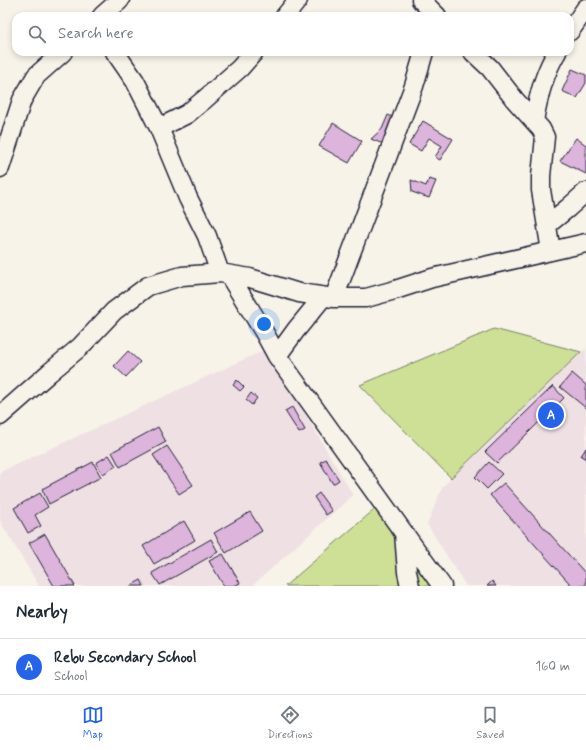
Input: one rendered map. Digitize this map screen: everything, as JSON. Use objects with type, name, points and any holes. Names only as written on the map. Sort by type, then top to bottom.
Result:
[{"type":"street","points":[[106,12],[120,0]]},
{"type":"street","points":[[288,12],[298,0]]},
{"type":"street","points":[[574,25],[586,8]]},
{"type":"street","points":[[0,168],[22,100],[36,76],[58,56]]},
{"type":"street","points":[[118,56],[135,80],[159,128],[188,198],[224,274],[264,332],[277,356],[442,586]]},
{"type":"street","points":[[159,128],[187,114],[240,68],[250,56]]},
{"type":"street","points":[[277,356],[296,330],[328,298],[414,86],[423,56]]},
{"type":"street","points":[[477,56],[490,68],[514,100],[541,129],[545,137],[541,190],[551,251]]},
{"type":"street","points":[[534,121],[538,99],[546,74],[555,56]]},
{"type":"street","points":[[547,225],[586,192]]},
{"type":"street","points":[[0,416],[80,347],[114,311],[148,286],[182,276],[224,274],[250,278],[299,293],[328,298],[366,298],[432,278],[586,243]]},
{"type":"street","points":[[404,533],[410,586]]},
{"type":"shaded area","points":[[267,349],[353,495],[252,586],[39,586],[0,521],[0,472]]},
{"type":"shaded area","points":[[586,349],[586,586],[466,586],[427,524],[442,488],[581,352]]},
{"type":"green space","points":[[494,329],[581,352],[451,478],[360,385]]},
{"type":"green space","points":[[375,509],[433,586],[285,586]]},
{"type":"building","points":[[572,69],[586,75],[586,83],[577,98],[562,91]]},
{"type":"building","points":[[388,115],[395,118],[383,144],[371,139],[382,129]]},
{"type":"building","points":[[423,121],[453,139],[440,160],[435,157],[442,146],[429,138],[421,151],[409,144]]},
{"type":"building","points":[[333,123],[362,141],[349,163],[319,146]]},
{"type":"building","points":[[576,138],[586,145],[586,174],[560,161]]},
{"type":"building","points":[[429,179],[436,181],[429,198],[412,192],[411,180],[426,186]]},
{"type":"building","points":[[128,351],[140,362],[126,377],[114,366]]},
{"type":"building","points":[[572,373],[586,385],[586,408],[560,387]]},
{"type":"building","points":[[237,380],[244,387],[240,391],[233,385]]},
{"type":"building","points":[[553,386],[564,398],[497,463],[485,452]]},
{"type":"building","points":[[251,393],[257,398],[252,405],[246,400]]},
{"type":"building","points":[[292,407],[305,430],[299,433],[285,411]]},
{"type":"building","points":[[158,427],[166,442],[120,467],[112,452]]},
{"type":"building","points":[[167,446],[193,485],[179,494],[153,455]]},
{"type":"building","points":[[586,448],[586,459],[581,456]]},
{"type":"building","points":[[109,455],[116,466],[103,474],[96,463]]},
{"type":"building","points":[[326,459],[339,480],[333,484],[320,462]]},
{"type":"building","points":[[93,462],[101,477],[49,504],[42,489]]},
{"type":"building","points":[[489,462],[502,474],[487,489],[475,477]]},
{"type":"building","points":[[504,483],[586,574],[586,586],[572,586],[490,495]]},
{"type":"building","points":[[40,493],[48,507],[35,515],[41,526],[28,533],[14,508]]},
{"type":"building","points":[[319,493],[332,511],[326,515],[314,497]]},
{"type":"building","points":[[250,512],[262,531],[226,553],[214,533]]},
{"type":"building","points":[[184,521],[195,540],[154,564],[143,546]]},
{"type":"building","points":[[45,534],[75,586],[54,586],[29,543]]},
{"type":"building","points":[[211,539],[218,552],[160,585],[152,573]]},
{"type":"building","points":[[223,554],[240,583],[234,586],[224,586],[209,561]]},
{"type":"building","points":[[141,580],[144,586],[130,586]]},
{"type":"building","points":[[492,581],[496,586],[487,586]]},
{"type":"place","name":"Rebu Secondary School","points":[[551,415]]}]
